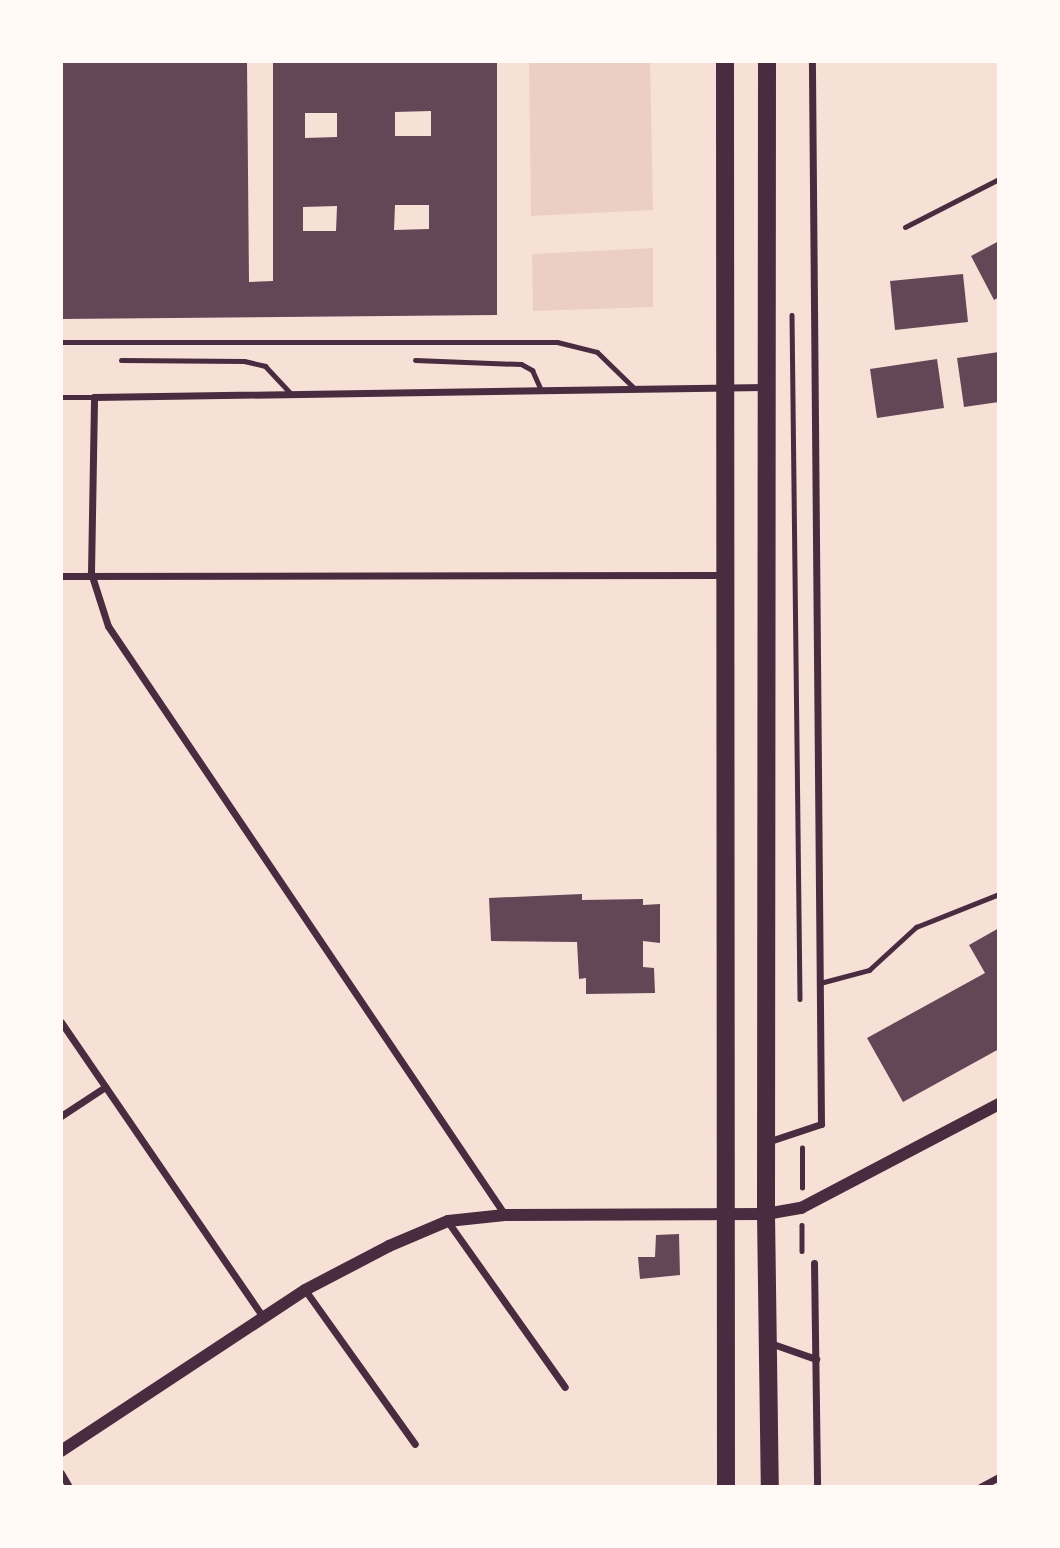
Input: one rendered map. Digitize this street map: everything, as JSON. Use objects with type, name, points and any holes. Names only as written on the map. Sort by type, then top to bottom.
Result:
[{"type":"main road","points":[[725,61],[728,575],[726,1487]]},
{"type":"main road","points":[[767,61],[766,1214],[770,1487]]},
{"type":"street","points":[[767,1142],[821,1124],[812,63],[803,61]]},
{"type":"street","points":[[505,1215],[108,626],[91,573],[94,397],[767,387]]},
{"type":"street","points":[[61,576],[91,573],[728,575]]},
{"type":"street","points":[[61,1022],[262,1317]]},
{"type":"street","points":[[61,1116],[106,1087]]},
{"type":"street","points":[[61,1451],[305,1290],[389,1246],[448,1222],[505,1215],[766,1214],[802,1208],[999,1104]]},
{"type":"street","points":[[448,1222],[565,1387]]},
{"type":"street","points":[[814,1263],[817,1487]]},
{"type":"street","points":[[305,1290],[415,1444]]},
{"type":"street","points":[[769,1342],[816,1359]]},
{"type":"street","points":[[61,1473],[69,1487]]},
{"type":"street","points":[[980,1487],[999,1477]]},
{"type":"lane","points":[[905,227],[999,179]]},
{"type":"lane","points":[[61,342],[556,342],[597,352],[635,389]]},
{"type":"lane","points":[[121,360],[244,361],[265,366],[290,393]]},
{"type":"lane","points":[[415,360],[521,363],[532,370],[541,390]]},
{"type":"lane","points":[[61,397],[94,397]]},
{"type":"lane","points":[[820,983],[869,970],[916,927],[999,894]]},
{"type":"path","points":[[792,311],[800,1006]]},
{"type":"path","points":[[802,1131],[803,1262]]},
{"type":"shaded area","points":[[529,61],[650,61],[653,210],[531,216]]},
{"type":"shaded area","points":[[653,248],[653,307],[533,311],[532,254]]},
{"type":"building","points":[[61,61],[247,61],[249,282],[273,281],[273,61],[497,61],[497,315],[61,319]],"holes":[[[431,111],[431,136],[395,136],[395,112]],[[305,113],[337,113],[337,137],[305,138]],[[395,205],[429,205],[429,229],[394,230]],[[337,206],[336,231],[303,231],[303,207]]]},
{"type":"building","points":[[999,241],[999,297],[994,300],[971,256]]},
{"type":"building","points":[[963,274],[968,322],[895,330],[890,281]]},
{"type":"building","points":[[999,352],[999,402],[964,407],[957,358]]},
{"type":"building","points":[[937,359],[944,408],[877,418],[870,369]]},
{"type":"building","points":[[582,894],[582,900],[643,899],[643,905],[660,904],[660,943],[643,941],[643,967],[654,968],[655,993],[586,994],[586,978],[579,979],[577,942],[491,941],[489,898]]},
{"type":"building","points":[[999,928],[999,1049],[903,1102],[867,1038],[985,973],[969,945]]},
{"type":"building","points":[[679,1234],[680,1275],[640,1279],[638,1257],[655,1257],[656,1235]]}]
